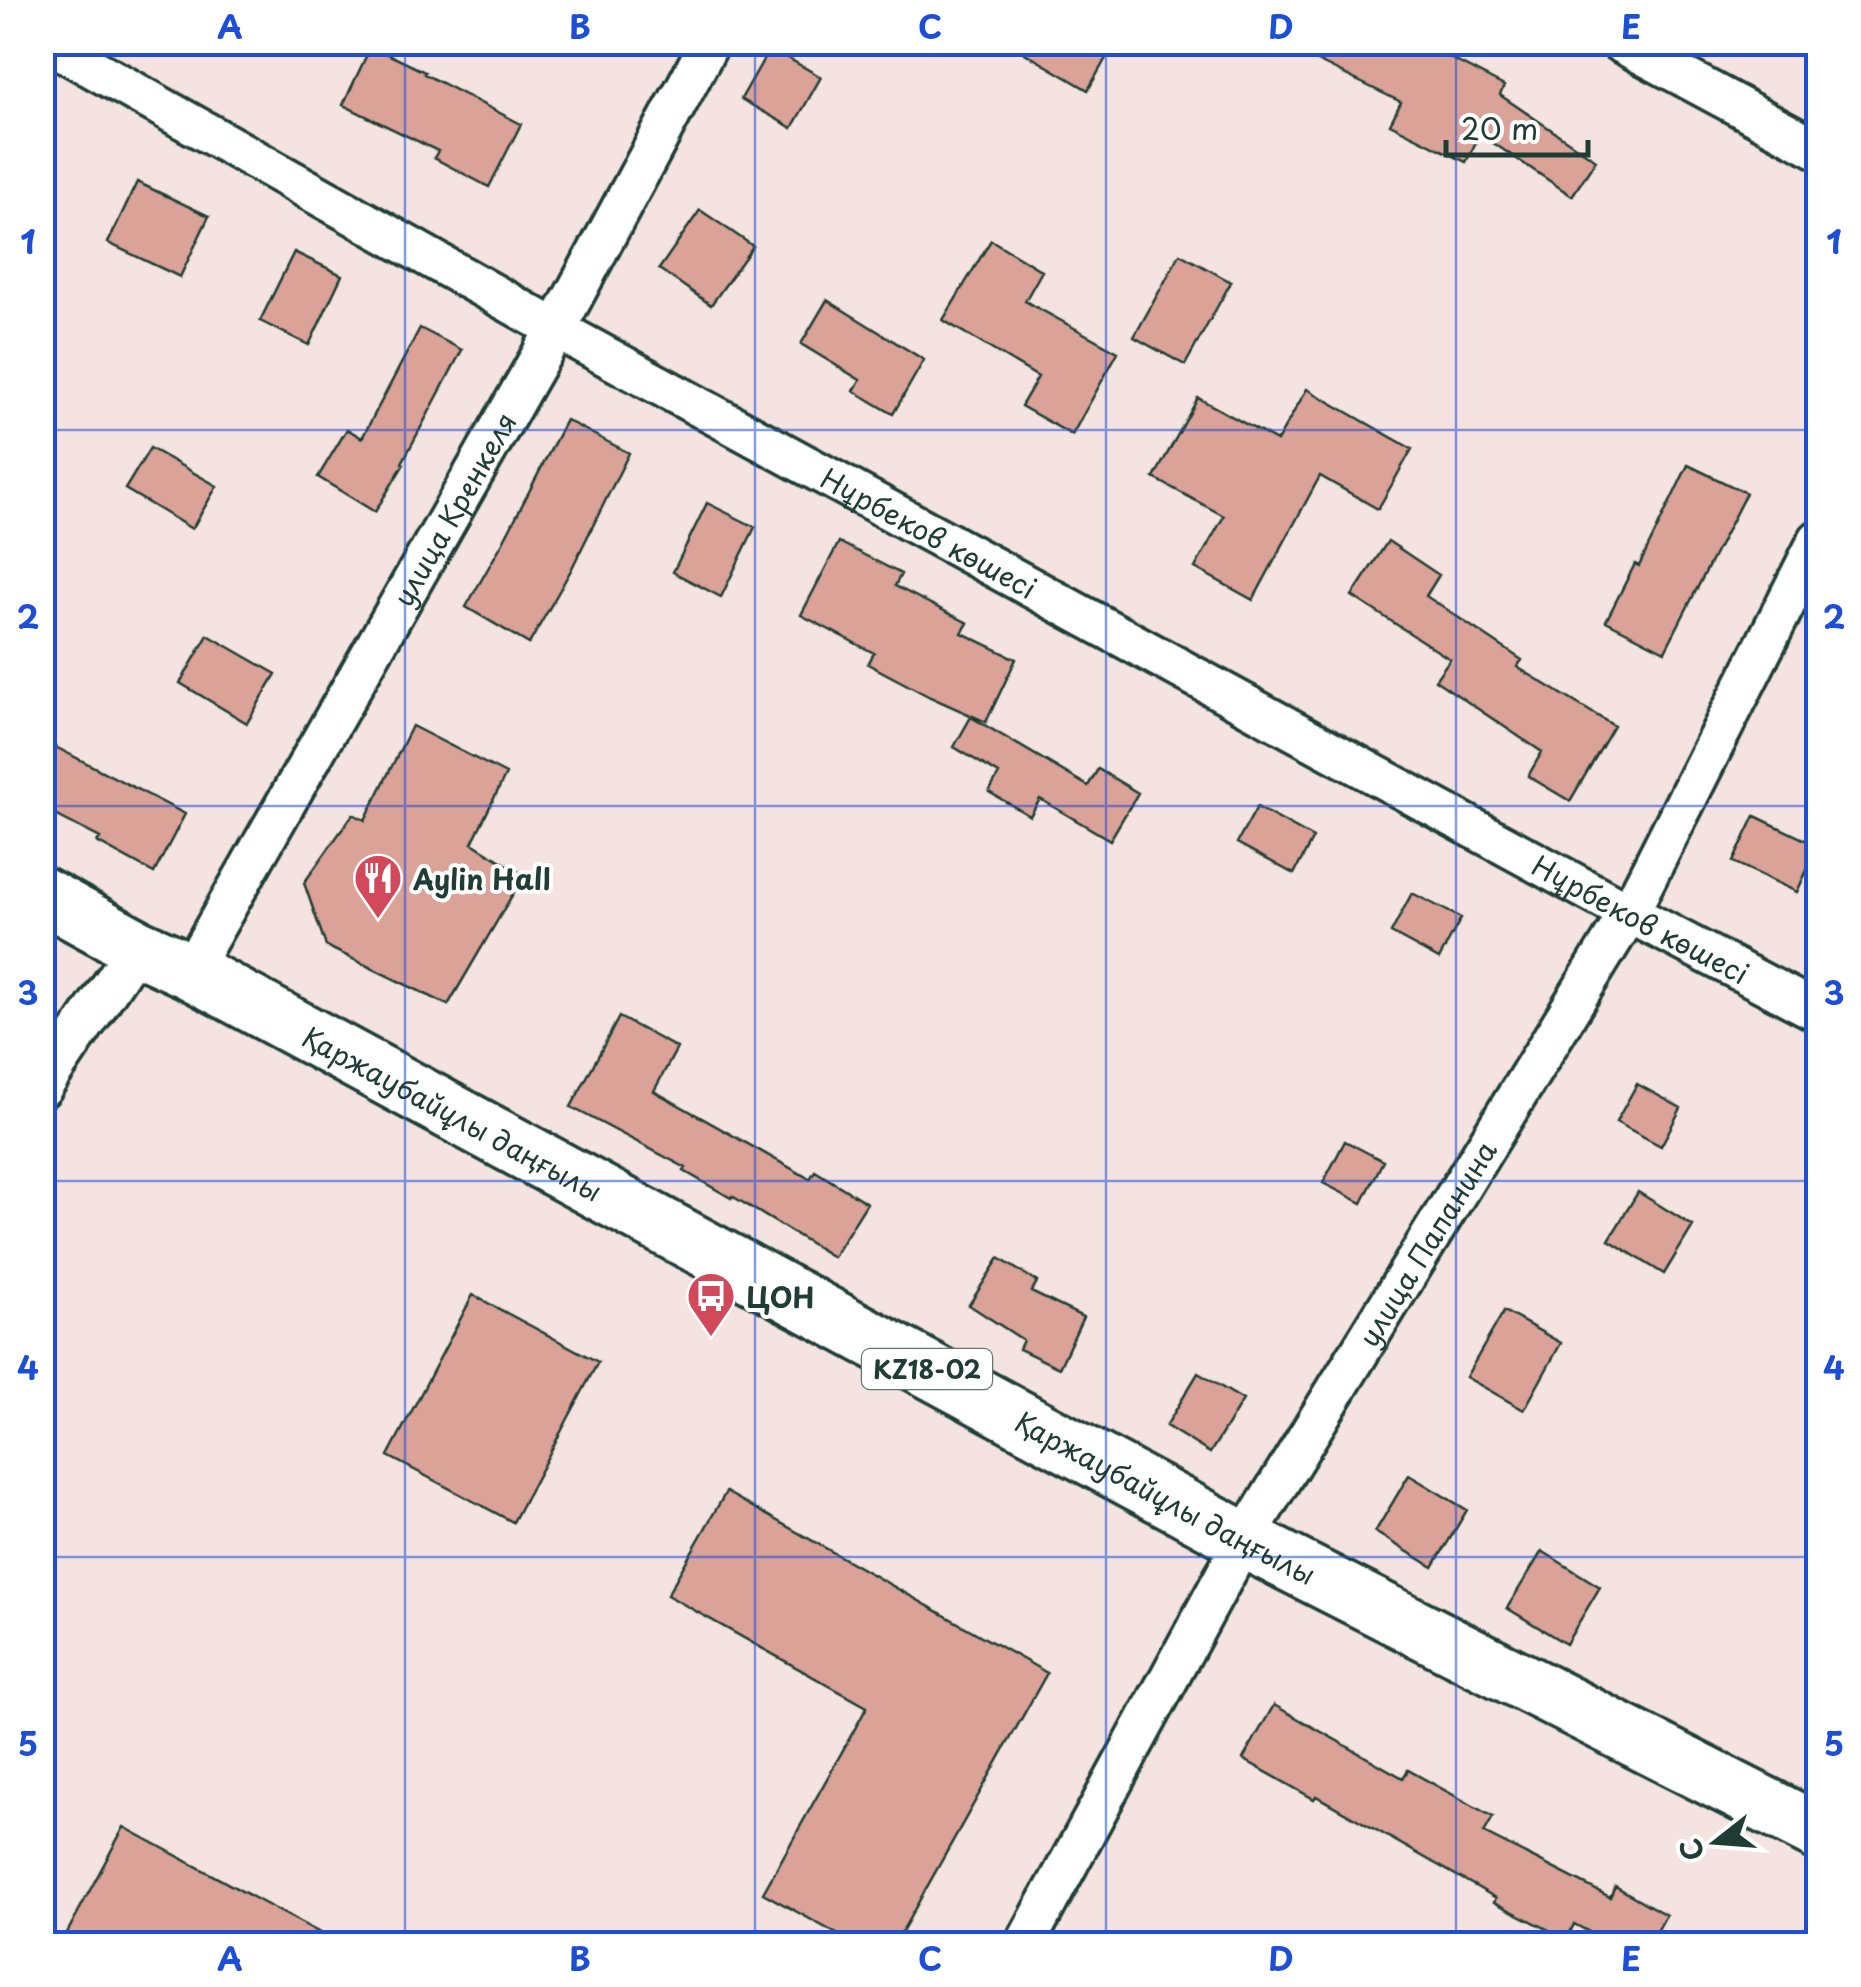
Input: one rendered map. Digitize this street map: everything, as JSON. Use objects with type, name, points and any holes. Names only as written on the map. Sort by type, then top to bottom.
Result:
[{"type":"highway","name":"Қаржаубайұлы даңғылы","points":[[42,894],[1244,1540],[1818,1832]]},
{"type":"street","name":"Нұрбеков көшесі","points":[[46,42],[556,329],[1818,1012]]},
{"type":"street","name":"улица Кренкеля","points":[[190,971],[556,329],[710,42]]},
{"type":"street","points":[[1619,42],[1818,149]]},
{"type":"street","name":"улица Папанина","points":[[1025,1944],[1244,1540],[1629,913],[1818,540]]},
{"type":"street","points":[[42,1088],[137,946]]},
{"type":"building","points":[[1006,42],[1115,42],[1088,90]]},
{"type":"building","points":[[1278,42],[1419,42],[1504,86],[1500,95],[1596,160],[1572,196],[1480,134],[1466,162],[1390,124],[1401,102]]},
{"type":"building","points":[[371,46],[521,124],[489,187],[434,158],[438,151],[343,105]]},
{"type":"building","points":[[770,48],[821,77],[792,128],[741,99]]},
{"type":"building","points":[[137,182],[209,216],[180,277],[108,243]]},
{"type":"building","points":[[700,210],[753,246],[711,305],[659,269]]},
{"type":"building","points":[[991,240],[1042,271],[1025,301],[1118,352],[1072,435],[1021,406],[1038,377],[943,320]]},
{"type":"building","points":[[294,252],[342,275],[309,345],[260,321]]},
{"type":"building","points":[[1180,254],[1231,282],[1185,365],[1134,337]]},
{"type":"building","points":[[827,300],[924,360],[893,414],[854,391],[860,380],[801,344]]},
{"type":"building","points":[[420,328],[462,350],[375,512],[318,477],[347,429],[362,438]]},
{"type":"building","points":[[1307,389],[1412,449],[1378,509],[1320,476],[1253,600],[1195,568],[1224,516],[1154,478],[1198,398],[1277,441]]},
{"type":"building","points":[[566,420],[629,453],[529,644],[466,607]]},
{"type":"building","points":[[150,448],[217,486],[192,529],[125,489]]},
{"type":"building","points":[[1688,465],[1746,493],[1665,651],[1606,621],[1635,564],[1639,566]]},
{"type":"building","points":[[707,503],[755,527],[721,597],[673,572]]},
{"type":"building","points":[[1388,541],[1439,575],[1426,596],[1522,660],[1517,667],[1614,726],[1570,801],[1528,776],[1542,752],[1435,680],[1450,659],[1352,596]]},
{"type":"building","points":[[839,542],[901,574],[895,586],[968,623],[962,633],[1016,659],[986,722],[868,664],[874,653],[801,615]]},
{"type":"building","points":[[208,635],[276,674],[247,723],[180,683]]},
{"type":"building","points":[[971,717],[1088,786],[1098,769],[1138,793],[1110,840],[1040,799],[1030,816],[989,792],[999,774],[954,747]]},
{"type":"building","points":[[412,726],[506,774],[472,843],[524,875],[448,1005],[326,946],[304,883],[353,814],[365,820]]},
{"type":"building","points":[[42,740],[185,814],[154,873],[97,842],[100,838],[42,808]]},
{"type":"building","points":[[1257,807],[1313,838],[1294,874],[1237,843]]},
{"type":"building","points":[[1755,816],[1818,846],[1797,892],[1733,862]]},
{"type":"building","points":[[1412,893],[1461,918],[1439,959],[1391,933]]},
{"type":"building","points":[[619,1017],[677,1048],[654,1091],[810,1179],[815,1171],[867,1203],[833,1257],[684,1171],[686,1168],[571,1107]]},
{"type":"building","points":[[1637,1084],[1681,1108],[1661,1146],[1616,1122]]},
{"type":"building","points":[[1345,1141],[1383,1161],[1362,1203],[1323,1183]]},
{"type":"building","points":[[1638,1192],[1693,1226],[1664,1274],[1609,1240]]},
{"type":"building","points":[[999,1258],[1037,1282],[1031,1292],[1083,1317],[1059,1368],[1019,1349],[1023,1340],[969,1305]]},
{"type":"building","points":[[473,1295],[598,1362],[513,1522],[388,1456]]},
{"type":"building","points":[[1504,1311],[1561,1343],[1524,1410],[1466,1377]]},
{"type":"building","points":[[1198,1373],[1243,1400],[1210,1453],[1166,1426]]},
{"type":"building","points":[[1409,1475],[1467,1510],[1433,1567],[1375,1532]]},
{"type":"building","points":[[726,1492],[1047,1673],[895,1944],[855,1944],[763,1893],[867,1707],[667,1595]]},
{"type":"building","points":[[1542,1551],[1600,1587],[1566,1644],[1507,1608]]},
{"type":"building","points":[[1274,1705],[1403,1778],[1408,1770],[1493,1817],[1484,1833],[1610,1897],[1615,1886],[1666,1915],[1650,1944],[1612,1944],[1574,1924],[1567,1939],[1494,1902],[1496,1898],[1316,1796],[1314,1799],[1243,1759]]},
{"type":"building","points":[[124,1827],[273,1908],[341,1944],[61,1944]]},
{"type":"place","name":"Aylin Hall","points":[[378,920]]},
{"type":"place","name":"ЦОН","points":[[711,1338]]}]
